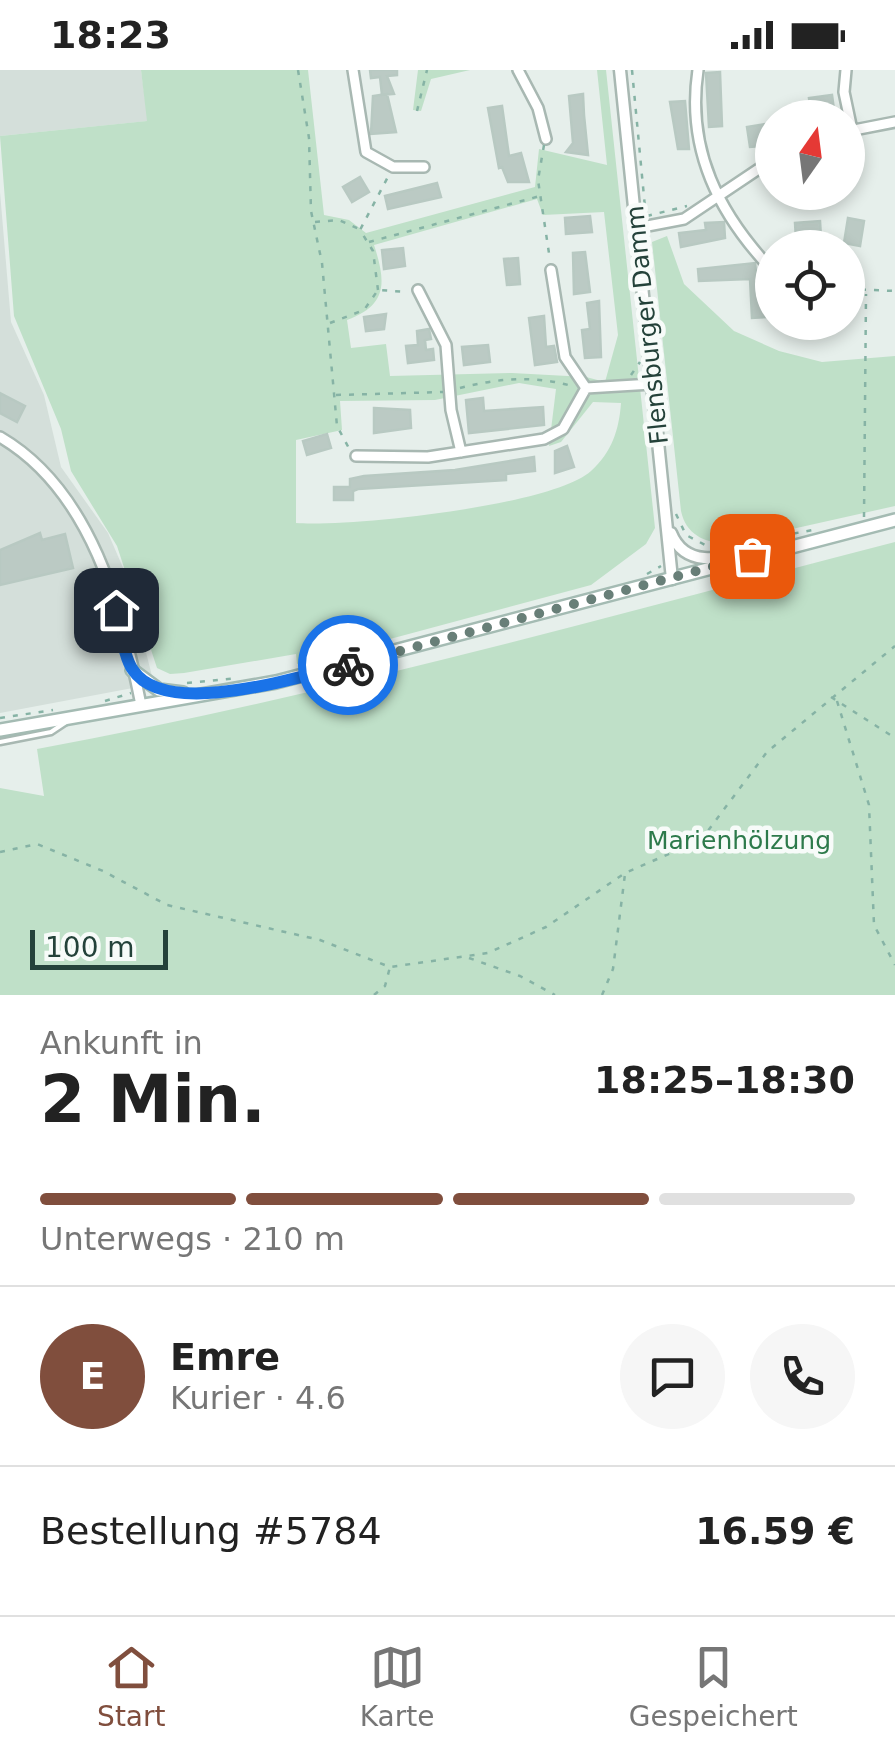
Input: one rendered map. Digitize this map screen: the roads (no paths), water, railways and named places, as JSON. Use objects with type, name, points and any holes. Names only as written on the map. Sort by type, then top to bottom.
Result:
[{"type":"main road","points":[[0,730],[140,698],[276,682],[672,580],[867,521],[895,520]]},
{"type":"main road","points":[[132,670],[159,690],[197,694]]},
{"type":"street","points":[[353,70],[366,152],[393,167],[424,167]]},
{"type":"street","points":[[518,70],[538,108],[546,139]]},
{"type":"street","name":"Flensburger Damm","points":[[620,70],[643,224],[652,384],[672,580]]},
{"type":"street","points":[[698,70],[698,130],[717,200],[755,248]]},
{"type":"street","points":[[845,100],[846,70]]},
{"type":"street","points":[[865,128],[895,122]]},
{"type":"street","points":[[643,224],[684,219],[755,172]]},
{"type":"street","points":[[551,270],[565,358],[586,388]]},
{"type":"street","points":[[418,290],[446,345],[449,392],[461,452]]},
{"type":"street","points":[[586,388],[652,384]]},
{"type":"street","points":[[356,456],[394,453],[428,457],[558,433],[586,388]]},
{"type":"street","points":[[0,437],[51,480],[80,518],[109,585],[140,698]]},
{"type":"street","points":[[667,523],[682,550],[706,560],[766,546],[794,546]]},
{"type":"lane","points":[[0,742],[58,729],[70,712]]},
{"type":"park label","name":"Marienhölzung","points":[[739,840]]}]
